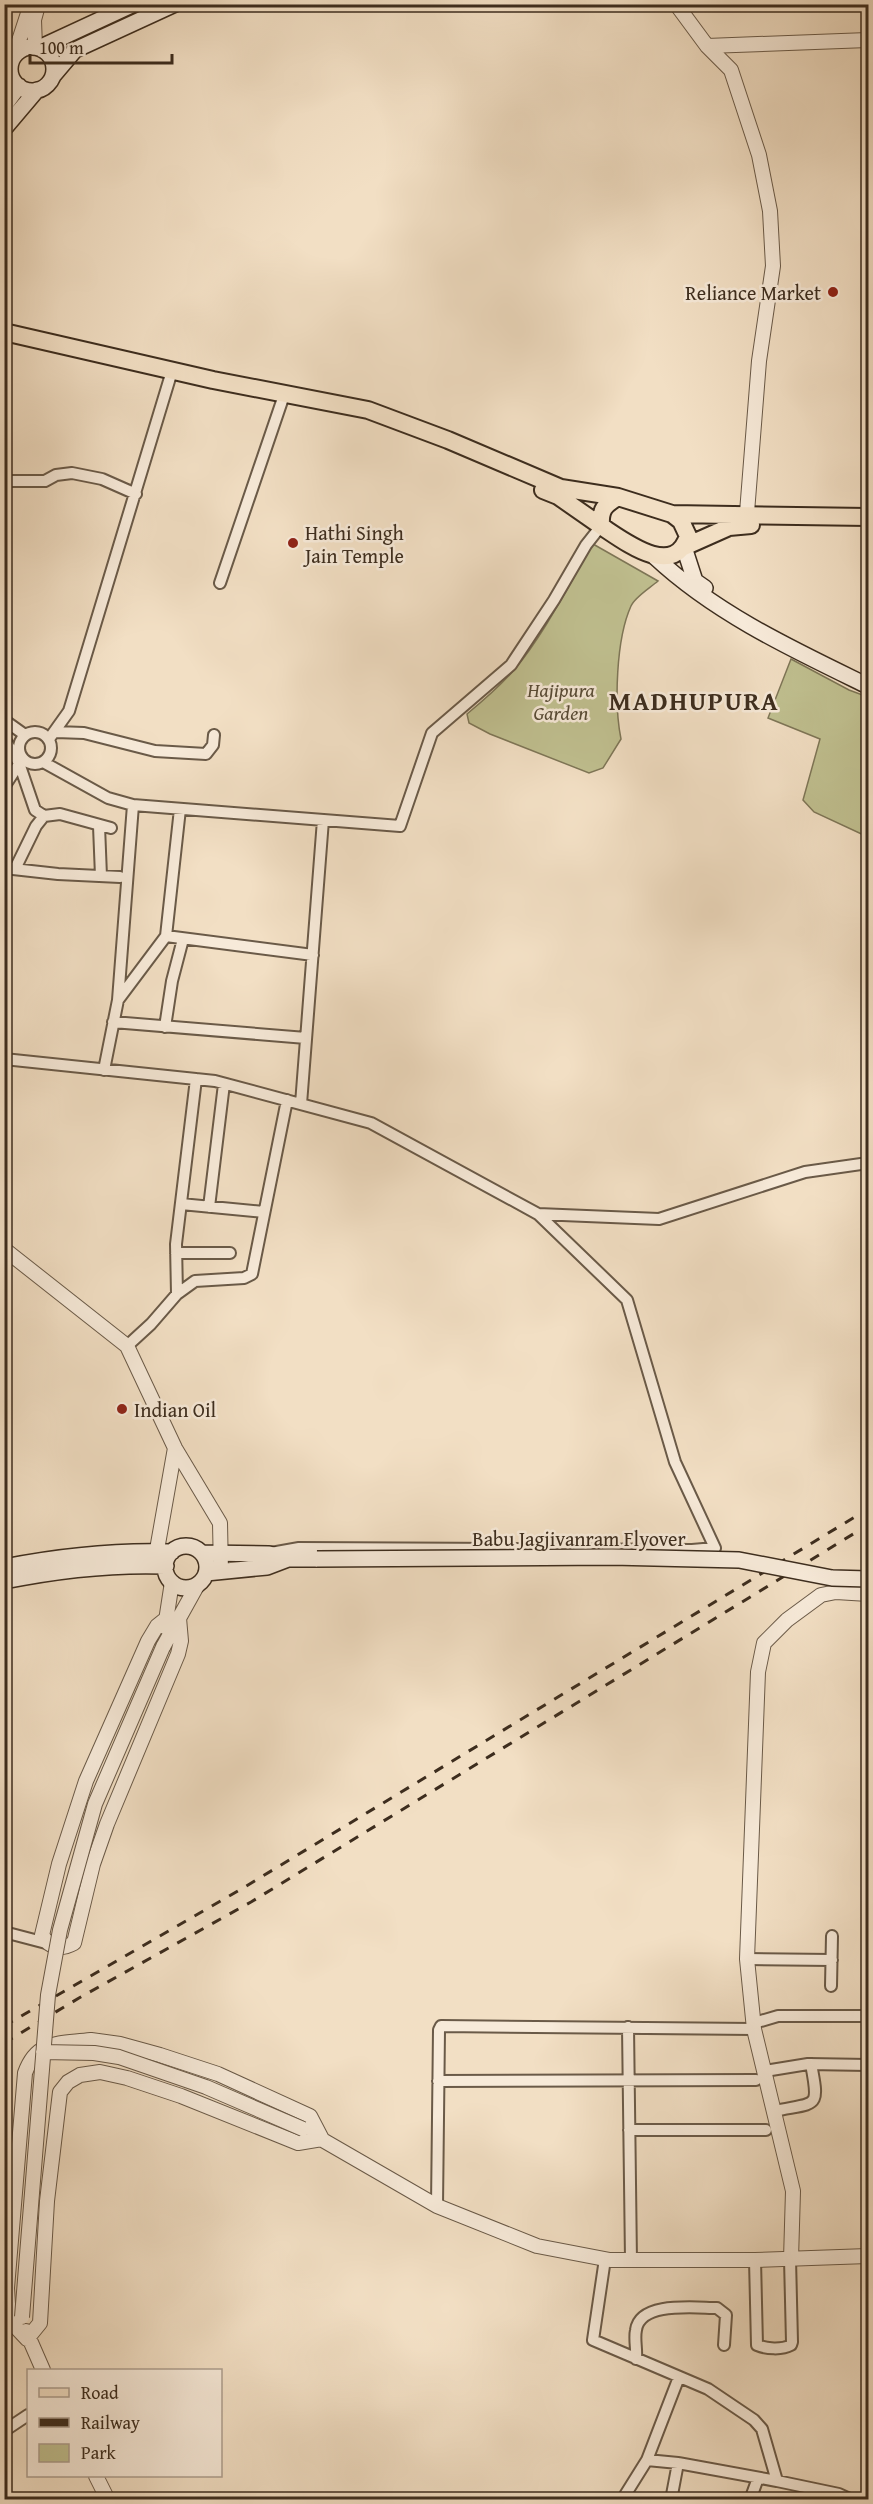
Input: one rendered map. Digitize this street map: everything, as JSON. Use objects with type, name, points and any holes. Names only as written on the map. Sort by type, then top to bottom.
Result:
[{"type":"main road","points":[[134,4],[37,47],[23,48],[14,56],[10,70],[11,77],[19,87],[27,91],[45,87],[75,50],[175,4]]},
{"type":"main road","points":[[37,47],[51,56],[54,62],[53,76]]},
{"type":"main road","points":[[4,106],[19,87]]},
{"type":"main road","points":[[4,129],[37,90]]},
{"type":"main road","points":[[4,332],[171,375],[366,418],[445,448],[558,496],[601,526],[655,557],[718,606],[820,664],[868,686]]},
{"type":"main road","points":[[4,340],[171,375],[368,410],[448,440],[561,488],[618,497],[672,514],[868,526]]},
{"type":"main road","points":[[601,526],[600,514],[605,504],[618,497]]},
{"type":"main road","points":[[672,514],[681,521],[688,536],[684,547],[695,580],[728,603],[822,658],[868,678]]},
{"type":"main road","points":[[655,557],[677,554],[684,547],[746,520],[868,517]]},
{"type":"main road","points":[[4,1581],[62,1570],[162,1558],[183,1546],[196,1548],[202,1553],[208,1576]]},
{"type":"main road","points":[[202,1553],[269,1554],[288,1559]]},
{"type":"main road","points":[[4,1567],[77,1555],[162,1558]]},
{"type":"main road","name":"Babu Jagjivanram Flyover","points":[[288,1559],[612,1557],[740,1560],[832,1578],[868,1579]]},
{"type":"main road","points":[[162,1558],[172,1582],[184,1587],[208,1576],[267,1568],[288,1559]]},
{"type":"street","points":[[14,56],[31,4]]},
{"type":"street","points":[[37,47],[34,20],[39,4]]},
{"type":"street","points":[[676,4],[707,46],[731,70],[759,155],[770,212],[773,266],[759,361],[746,520]]},
{"type":"street","points":[[707,46],[868,40]]},
{"type":"street","points":[[4,738],[21,761],[32,764],[43,762],[50,755],[53,735],[69,711],[171,375]]},
{"type":"street","points":[[220,583],[282,401]]},
{"type":"street","points":[[4,481],[45,481],[56,475],[72,473],[102,479],[136,494]]},
{"type":"street","points":[[43,762],[108,798],[133,805],[400,826],[432,733],[511,665],[554,600],[586,545],[601,526]]},
{"type":"street","points":[[4,720],[25,735]]},
{"type":"street","points":[[111,828],[60,814],[44,816],[35,810],[29,797],[21,761],[20,744],[25,735],[30,732],[53,735],[84,733],[155,751],[206,754],[213,745],[214,735]]},
{"type":"street","points":[[4,787],[21,761]]},
{"type":"street","points":[[104,1070],[117,1000],[133,805]]},
{"type":"street","points":[[117,1000],[166,936],[180,809]]},
{"type":"street","points":[[44,816],[10,868],[120,877]]},
{"type":"street","points":[[301,1104],[323,820]]},
{"type":"street","points":[[99,826],[101,876]]},
{"type":"street","points":[[166,936],[313,955]]},
{"type":"street","points":[[165,1027],[171,981],[183,939]]},
{"type":"street","points":[[113,1022],[306,1038]]},
{"type":"street","points":[[4,1059],[224,1084],[371,1123],[538,1214],[627,1300],[675,1462],[715,1548],[680,1550],[299,1548],[269,1554]]},
{"type":"street","points":[[177,1294],[176,1253],[196,1080]]},
{"type":"street","points":[[209,1207],[224,1084]]},
{"type":"street","points":[[128,1346],[177,1294],[195,1281],[243,1278],[252,1274],[286,1100]]},
{"type":"street","points":[[538,1214],[659,1219],[805,1172],[868,1163]]},
{"type":"street","points":[[181,1204],[264,1212]]},
{"type":"street","points":[[4,1249],[128,1346],[175,1448],[220,1523],[222,1553],[208,1576],[173,1618],[163,1647],[95,1804],[60,1930],[48,1995],[22,2317],[27,2339],[42,2369]]},
{"type":"street","points":[[176,1253],[230,1253]]},
{"type":"street","points":[[162,1558],[175,1448]]},
{"type":"street","points":[[4,1932],[61,1948],[74,1943],[93,1864],[107,1824],[178,1654],[181,1641],[173,1618],[172,1582]]},
{"type":"street","points":[[755,2260],[757,2345],[786,2348],[792,2342],[790,2259],[793,2191],[774,2111],[760,2076],[747,1959],[758,1672],[764,1642],[787,1620],[821,1595],[836,1592],[868,1593]]},
{"type":"street","points":[[46,1943],[42,1935],[59,1864],[86,1781],[148,1641],[157,1626],[173,1618]]},
{"type":"street","points":[[831,1986],[832,1936]]},
{"type":"street","points":[[747,1959],[832,1960]]},
{"type":"street","points":[[437,2206],[439,2030],[444,2024],[628,2027],[754,2026],[778,2016],[868,2016]]},
{"type":"street","points":[[628,2027],[630,2260]]},
{"type":"street","points":[[27,2339],[9,2320],[7,2288],[25,2073],[30,2058],[50,2046],[91,2040],[120,2044],[160,2055],[218,2074],[310,2116],[322,2139]]},
{"type":"street","points":[[89,2072],[91,2040]]},
{"type":"street","points":[[43,2052],[94,2053],[119,2057],[206,2087],[303,2129],[437,2206],[537,2247],[605,2259],[630,2260],[755,2260],[868,2256]]},
{"type":"street","points":[[774,2111],[811,2104],[816,2098],[817,2091],[811,2064]]},
{"type":"street","points":[[438,2081],[760,2076],[789,2066],[868,2065]]},
{"type":"street","points":[[27,2339],[40,2323],[47,2201],[60,2092],[68,2082],[89,2072],[127,2078],[181,2096],[298,2143],[322,2139]]},
{"type":"street","points":[[629,2130],[766,2130]]},
{"type":"street","points":[[605,2259],[593,2340],[708,2389],[754,2420],[762,2429],[777,2481]]},
{"type":"street","points":[[636,2359],[636,2330],[639,2320],[647,2313],[657,2309],[717,2308],[722,2310],[726,2315],[724,2345]]},
{"type":"street","points":[[622,2499],[647,2460],[679,2377]]},
{"type":"street","points":[[4,2431],[27,2416]]},
{"type":"street","points":[[647,2460],[678,2463],[777,2481],[839,2494],[852,2499]]},
{"type":"street","points":[[671,2499],[678,2463]]},
{"type":"street","points":[[97,2477],[108,2499]]},
{"type":"street","points":[[750,2499],[758,2478]]},
{"type":"green space","name":"Hajipura Garden","points":[[593,544],[658,581],[639,596],[631,606],[622,636],[617,691],[621,739],[603,768],[589,773],[490,734],[469,723],[467,714],[503,682],[525,656],[556,609]]},
{"type":"green space","points":[[791,659],[849,690],[868,697],[868,837],[814,812],[803,800],[820,739],[768,718]]},
{"type":"railway","points":[[4,2026],[243,1888],[868,1509]]},
{"type":"railway","points":[[4,2043],[79,1998],[251,1902],[868,1525]]},
{"type":"place","name":"Reliance Market","points":[[833,292]]},
{"type":"place","name":"Hathi Singh Jain Temple","points":[[293,543]]},
{"type":"place","name":"Indian Oil","points":[[122,1409]]},
{"type":"district","name":"MADHUPURA","points":[[694,700]]}]
